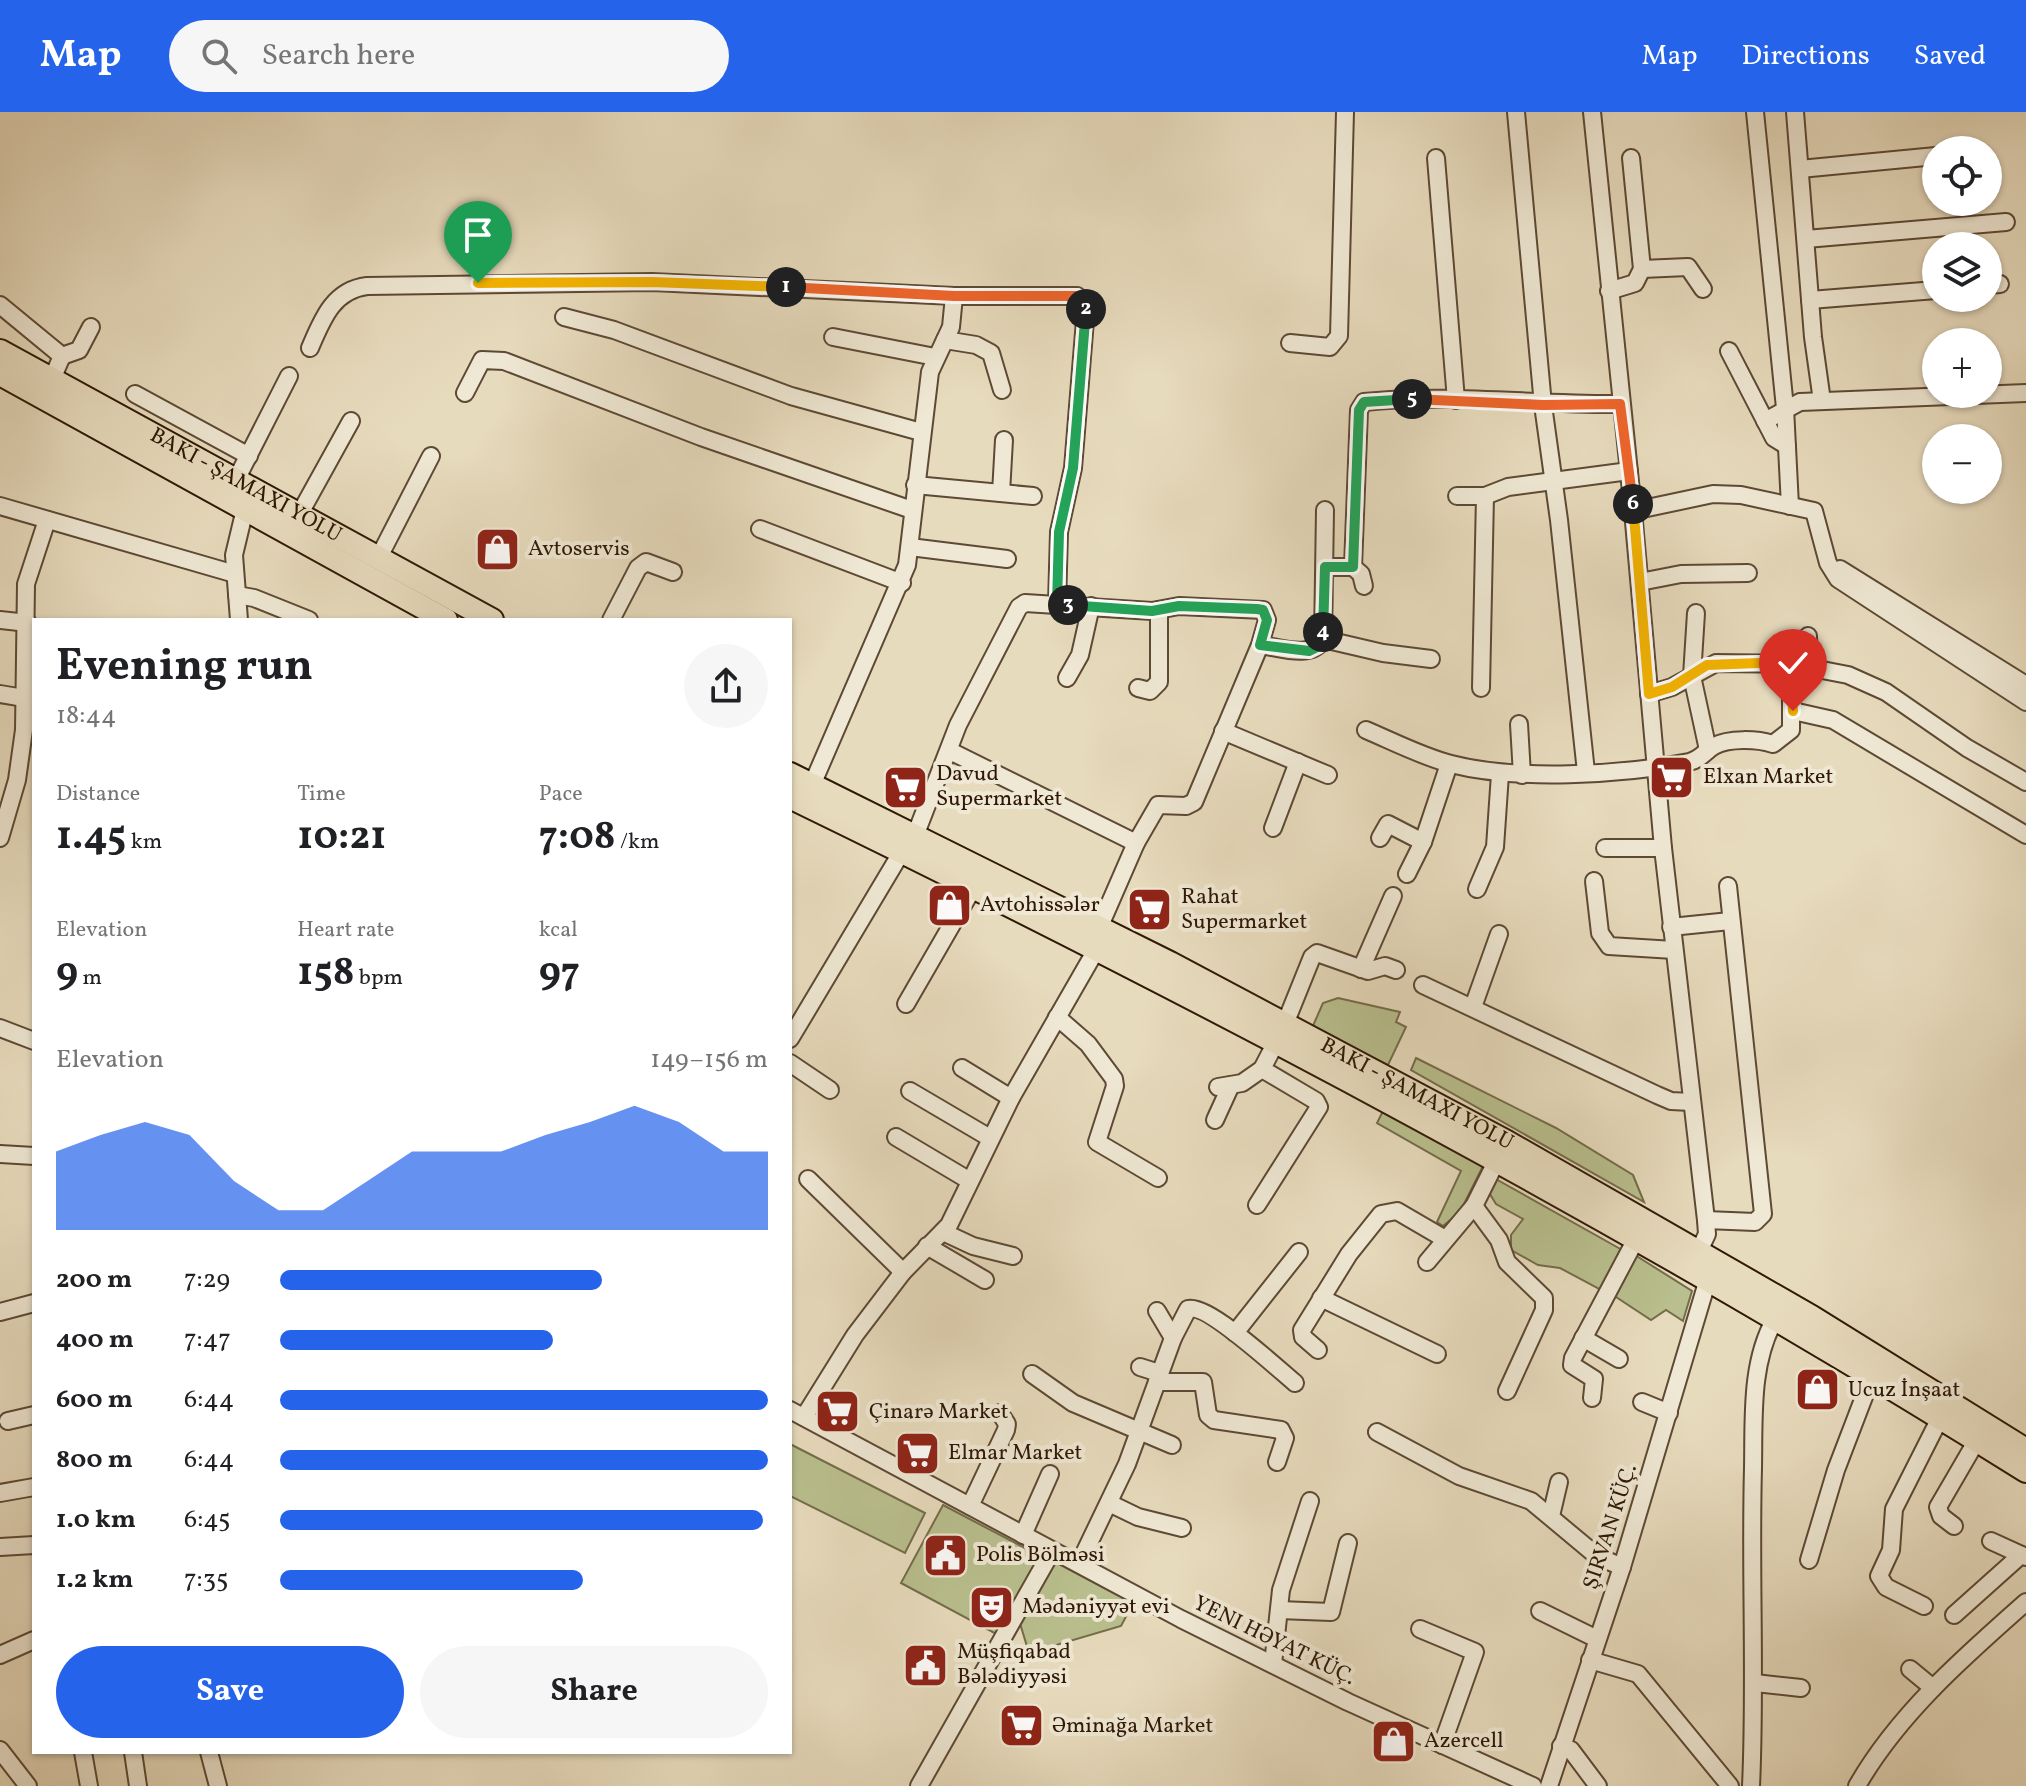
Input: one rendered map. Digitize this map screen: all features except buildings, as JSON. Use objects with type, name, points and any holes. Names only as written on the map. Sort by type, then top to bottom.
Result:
[{"type":"highway","points":[[0,351],[488,618]]},
{"type":"highway","points":[[0,374],[442,618]]},
{"type":"highway","points":[[792,775],[908,844],[973,888],[1098,939]]},
{"type":"highway","points":[[792,798],[908,844],[1281,1033],[1494,1135],[1877,1356],[2026,1450]]},
{"type":"highway","points":[[1281,1033],[1708,1279],[2026,1471]]},
{"type":"street","points":[[1290,343],[1330,347],[1339,336],[1345,112]]},
{"type":"street","points":[[1516,112],[1543,405],[1586,772]]},
{"type":"street","points":[[1592,112],[1640,582],[1671,927],[1706,1220],[1707,1234],[1699,1251]]},
{"type":"street","points":[[1755,112],[1785,408],[1790,506]]},
{"type":"street","points":[[1795,112],[1810,300],[1822,401]]},
{"type":"street","points":[[1800,169],[1922,157]]},
{"type":"street","points":[[1436,158],[1456,400]]},
{"type":"street","points":[[1609,291],[1635,283],[1642,269],[1631,158]]},
{"type":"street","points":[[1806,239],[2006,222]]},
{"type":"street","points":[[1642,269],[1688,267],[1703,289]]},
{"type":"street","points":[[310,348],[331,306],[344,293],[367,286],[652,282],[954,296],[1077,296],[1084,301],[1085,332],[1076,438],[1059,532],[1057,604]]},
{"type":"street","points":[[1810,300],[1922,291]]},
{"type":"street","points":[[812,785],[902,583],[910,547],[921,432],[935,357],[951,327],[954,296]]},
{"type":"street","points":[[0,305],[62,356]]},
{"type":"street","points":[[564,317],[614,330],[791,396],[921,432]]},
{"type":"street","points":[[52,379],[62,356],[79,350],[91,327]]},
{"type":"street","points":[[833,337],[935,357]]},
{"type":"street","points":[[945,340],[976,345],[991,353],[1002,390]]},
{"type":"street","points":[[1729,351],[1765,421],[1778,442],[1787,446]]},
{"type":"street","points":[[465,393],[482,360],[504,361],[701,437],[912,510]]},
{"type":"street","points":[[236,480],[289,376]]},
{"type":"street","points":[[1765,421],[1800,402],[2026,393]]},
{"type":"street","points":[[135,394],[249,456]]},
{"type":"street","points":[[1353,567],[1361,405],[1407,399],[1543,405],[1620,404]]},
{"type":"street","points":[[299,515],[351,421]]},
{"type":"street","points":[[1001,493],[1004,440]]},
{"type":"street","points":[[378,559],[431,456]]},
{"type":"street","points":[[1457,496],[1485,496],[1508,487],[1629,471]]},
{"type":"street","points":[[915,485],[1033,496]]},
{"type":"street","points":[[1633,511],[1713,494],[1741,495],[1814,511],[1828,563],[1838,579],[2026,702]]},
{"type":"street","points":[[1481,688],[1485,496]]},
{"type":"street","points":[[0,506],[235,574]]},
{"type":"street","points":[[239,618],[236,541],[245,509]]},
{"type":"street","points":[[1260,645],[1309,651],[1319,646],[1323,639],[1325,510]]},
{"type":"street","points":[[0,838],[29,731],[24,698],[28,623],[26,584],[47,520]]},
{"type":"street","points":[[760,529],[902,583]]},
{"type":"street","points":[[910,547],[1007,559]]},
{"type":"street","points":[[612,618],[638,568],[646,562],[673,572]]},
{"type":"street","points":[[1828,563],[2026,685]]},
{"type":"street","points":[[1325,567],[1353,567],[1361,574],[1364,586]]},
{"type":"street","points":[[1640,582],[1681,574],[1748,573]]},
{"type":"street","points":[[237,595],[254,598],[304,618]]},
{"type":"street","points":[[792,1036],[908,844],[950,751],[958,725],[1019,607],[1025,603],[1159,610],[1179,606],[1263,610],[1267,620],[1260,645],[1194,802],[1186,806],[1158,805],[1136,843],[1098,939],[1011,1098],[943,1232],[903,1272],[794,1415]]},
{"type":"street","points":[[1067,678],[1080,655],[1091,606]]},
{"type":"street","points":[[1138,688],[1150,691],[1159,682],[1159,610]]},
{"type":"street","points":[[1696,613],[1692,676],[1708,750]]},
{"type":"street","points":[[0,620],[28,623]]},
{"type":"street","points":[[1808,636],[1809,666]]},
{"type":"street","points":[[1323,639],[1383,653],[1431,659]]},
{"type":"street","points":[[1649,694],[1716,663],[1791,664],[1848,675],[1886,692],[1967,748],[2026,782]]},
{"type":"street","points":[[1366,730],[1449,764],[1500,774],[1586,772],[1692,762],[1708,750],[1727,742],[1773,744],[1782,740],[1791,730],[1791,664]]},
{"type":"street","points":[[0,694],[24,698]]},
{"type":"street","points":[[1793,711],[1833,720],[2026,835]]},
{"type":"street","points":[[1519,724],[1522,775]]},
{"type":"street","points":[[1223,731],[1328,775]]},
{"type":"street","points":[[950,751],[1136,843]]},
{"type":"street","points":[[1273,828],[1298,762]]},
{"type":"street","points":[[1407,874],[1423,842],[1449,764]]},
{"type":"street","points":[[1477,889],[1495,847],[1500,774]]},
{"type":"street","points":[[1380,838],[1388,824],[1423,842]]},
{"type":"street","points":[[1605,848],[1663,848]]},
{"type":"street","points":[[1594,881],[1600,933],[1609,946],[1674,950]]},
{"type":"street","points":[[1706,1220],[1755,1222],[1763,1214],[1728,886]]},
{"type":"street","points":[[906,1004],[973,888]]},
{"type":"street","points":[[1361,969],[1393,896]]},
{"type":"street","points":[[1671,927],[1730,921]]},
{"type":"street","points":[[1473,1007],[1499,934]]},
{"type":"street","points":[[1215,1120],[1225,1086],[1252,1078],[1262,1069],[1281,1033],[1312,957],[1317,953],[1368,971],[1385,966],[1396,970]]},
{"type":"street","points":[[1423,985],[1657,1095],[1671,1101],[1691,1102]]},
{"type":"street","points":[[1057,1017],[1088,1044],[1114,1079],[1113,1094],[1096,1136],[1097,1142],[1158,1178]]},
{"type":"street","points":[[0,1028],[32,1040]]},
{"type":"street","points":[[792,1064],[830,1090]]},
{"type":"street","points":[[962,1068],[1011,1098]]},
{"type":"street","points":[[1257,1205],[1319,1107],[1316,1101],[1262,1069]]},
{"type":"street","points":[[910,1091],[990,1138]]},
{"type":"street","points":[[896,1137],[970,1181]]},
{"type":"street","points":[[0,1154],[32,1156]]},
{"type":"street","points":[[1427,1262],[1474,1206],[1497,1160]]},
{"type":"street","points":[[808,1179],[903,1272]]},
{"type":"street","points":[[1474,1206],[1499,1240],[1507,1262],[1544,1298],[1544,1310],[1507,1391]]},
{"type":"street","points":[[1318,1350],[1303,1337],[1302,1330],[1349,1254],[1381,1214],[1397,1211],[1445,1239]]},
{"type":"street","points":[[943,1232],[973,1246],[1013,1256]]},
{"type":"street","points":[[1592,1398],[1596,1385],[1594,1379],[1572,1365],[1583,1338],[1636,1239]]},
{"type":"street","points":[[927,1246],[985,1280]]},
{"type":"street","points":[[1235,1333],[1299,1252]]},
{"type":"street","name":"ŞIRVAN KÜÇ.","points":[[1549,1786],[1622,1567],[1708,1279]]},
{"type":"street","points":[[1321,1298],[1437,1354]]},
{"type":"street","points":[[0,1311],[32,1303]]},
{"type":"street","points":[[1079,1564],[1140,1433],[1173,1338],[1192,1307],[1235,1333],[1295,1383]]},
{"type":"street","points":[[1157,1311],[1173,1338]]},
{"type":"street","points":[[1751,1786],[1755,1683],[1750,1571],[1755,1405],[1760,1349],[1775,1319]]},
{"type":"street","points":[[1583,1338],[1619,1359]]},
{"type":"street","points":[[1140,1367],[1158,1378],[1203,1382],[1208,1415],[1214,1420],[1281,1430],[1285,1438],[1277,1462]]},
{"type":"street","points":[[1032,1374],[1073,1403],[1172,1445]]},
{"type":"street","points":[[1809,1560],[1836,1470],[1872,1376]]},
{"type":"street","points":[[1642,1402],[1669,1413]]},
{"type":"street","points":[[970,1506],[1006,1430],[1007,1424],[1000,1413]]},
{"type":"street","points":[[8,1421],[32,1415]]},
{"type":"street","name":"YENI HƏYAT KÜÇ.","points":[[794,1415],[1273,1664],[1533,1786]]},
{"type":"street","points":[[1924,1606],[1886,1587],[1879,1576],[1891,1550],[1894,1509],[1940,1418]]},
{"type":"street","points":[[1377,1432],[1459,1476],[1531,1501],[1597,1556],[1622,1567]]},
{"type":"street","points":[[1954,1526],[1941,1516],[1938,1507],[1977,1440]]},
{"type":"street","points":[[1023,1535],[1050,1474]]},
{"type":"street","points":[[1551,1516],[1559,1482]]},
{"type":"street","points":[[0,1493],[32,1487]]},
{"type":"street","points":[[1273,1664],[1279,1610],[1291,1549],[1310,1501]]},
{"type":"street","points":[[1109,1503],[1138,1517],[1182,1528]]},
{"type":"street","points":[[1954,1615],[2023,1556],[1991,1541]]},
{"type":"street","points":[[1279,1610],[1331,1612],[1348,1543]]},
{"type":"street","points":[[0,1547],[32,1545]]},
{"type":"street","points":[[919,1786],[1052,1551]]},
{"type":"street","points":[[1857,1786],[1870,1765],[1933,1688],[2026,1602]]},
{"type":"street","points":[[1540,1611],[1597,1639]]},
{"type":"street","points":[[1420,1629],[1475,1652],[1442,1745]]},
{"type":"street","points":[[0,1655],[32,1641]]},
{"type":"street","points":[[1590,1660],[1638,1674],[1730,1786]]},
{"type":"street","points":[[1910,1669],[1933,1688]]},
{"type":"street","points":[[1755,1683],[1801,1688]]},
{"type":"street","points":[[1561,1746],[1571,1750],[1598,1786]]},
{"type":"street","points":[[0,1750],[28,1786]]},
{"type":"street","points":[[83,1754],[89,1786]]},
{"type":"street","points":[[133,1754],[138,1786]]},
{"type":"street","points":[[210,1754],[218,1786]]},
{"type":"green space","points":[[1338,998],[1400,1012],[1396,1022],[1406,1027],[1388,1065],[1312,1028],[1323,1003]]},
{"type":"green space","points":[[1416,1058],[1556,1128],[1633,1175],[1644,1202],[1411,1070]]},
{"type":"green space","points":[[1383,1111],[1483,1166],[1460,1212],[1443,1226],[1437,1222],[1461,1171],[1377,1123]]},
{"type":"green space","points":[[1494,1178],[1624,1251],[1601,1290],[1560,1268],[1538,1265],[1511,1250],[1511,1235],[1523,1219],[1496,1204],[1488,1191]]},
{"type":"green space","points":[[1635,1255],[1692,1291],[1683,1321],[1666,1310],[1651,1320],[1613,1295]]},
{"type":"green space","points":[[792,1445],[925,1513],[905,1553],[792,1497]]},
{"type":"green space","points":[[943,1505],[1040,1556],[998,1635],[901,1583]]},
{"type":"green space","points":[[1052,1558],[1135,1600],[1121,1626],[1029,1653],[1019,1620]]},
{"type":"place","name":"Avtoservis","points":[[497,549]]},
{"type":"place","name":"Elxan Market","points":[[1672,777]]},
{"type":"place","name":"Davud Supermarket","points":[[905,787]]},
{"type":"place","name":"Avtohissələr","points":[[949,905]]},
{"type":"place","name":"Rahat Supermarket","points":[[1150,910]]},
{"type":"place","name":"Ucuz İnşaat","points":[[1817,1390]]},
{"type":"place","name":"Çinarə Market","points":[[838,1412]]},
{"type":"place","name":"Elmar Market","points":[[917,1453]]},
{"type":"place","name":"Polis Bölməsi","points":[[945,1555]]},
{"type":"place","name":"Mədəniyyət evi","points":[[991,1607]]},
{"type":"place","name":"Müşfiqabad Bələdiyyəsi","points":[[926,1665]]},
{"type":"place","name":"Əminağa Market","points":[[1021,1726]]},
{"type":"place","name":"Azercell","points":[[1393,1741]]},
{"type":"route","points":[[478,283],[652,282],[954,296],[1077,296],[1084,301],[1086,308],[1085,332],[1073,468],[1059,532],[1057,604],[1152,611],[1169,606],[1263,610],[1267,620],[1260,645],[1309,651],[1319,646],[1323,639],[1325,567],[1353,567],[1359,410],[1364,402],[1430,399],[1543,405],[1620,404],[1649,694],[1672,687],[1707,665],[1716,663],[1791,664],[1793,711]]}]
